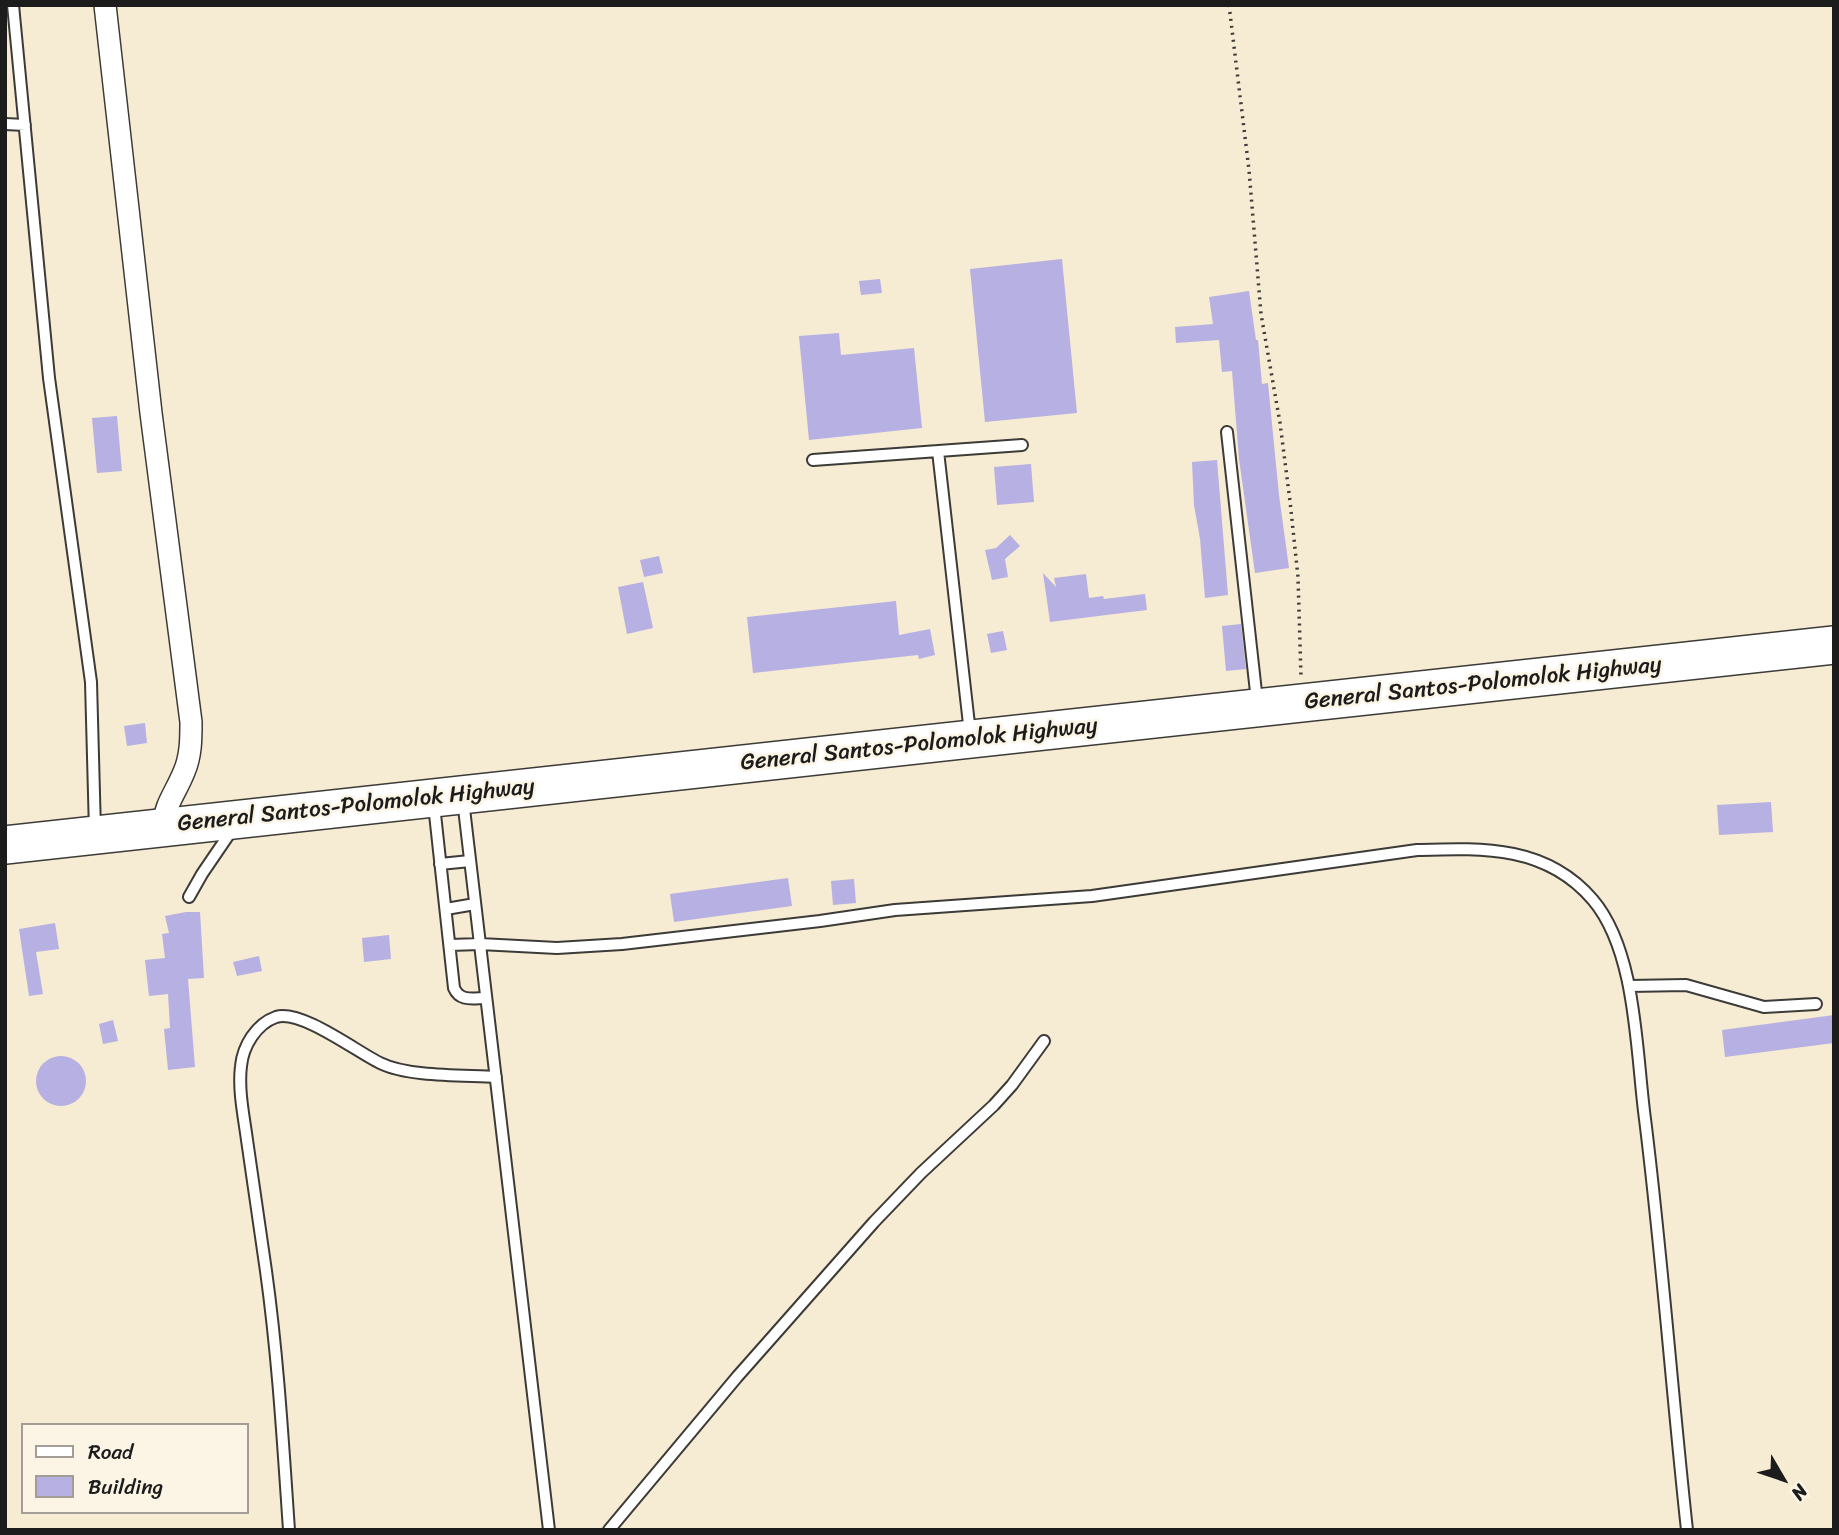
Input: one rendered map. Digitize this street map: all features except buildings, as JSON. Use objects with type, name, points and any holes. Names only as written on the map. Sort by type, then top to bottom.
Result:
[{"type":"highway","name":"General Santos-Polomolok Highway","points":[[5,845],[1834,646]]},
{"type":"street","points":[[105,5],[151,413],[191,722],[189,759],[166,804],[162,828]]},
{"type":"lane","points":[[13,5],[49,378],[91,682],[95,835]]},
{"type":"lane","points":[[5,124],[25,125]]},
{"type":"lane","points":[[1227,432],[1258,708]]},
{"type":"lane","points":[[813,460],[1022,445]]},
{"type":"lane","points":[[938,451],[971,741]]},
{"type":"lane","points":[[447,795],[470,861],[549,1530]]},
{"type":"lane","points":[[447,795],[440,864],[456,993],[465,998],[486,998]]},
{"type":"lane","points":[[189,897],[239,819]]},
{"type":"lane","points":[[450,945],[557,948],[622,944],[895,911],[1092,896],[1417,850],[1467,849],[1525,855],[1548,864],[1593,900],[1606,919],[1629,986],[1655,1193],[1688,1530]]},
{"type":"lane","points":[[440,864],[470,861]]},
{"type":"lane","points":[[446,909],[475,904]]},
{"type":"lane","points":[[1629,986],[1686,985],[1764,1007],[1816,1004]]},
{"type":"lane","points":[[289,1530],[275,1343],[244,1112],[241,1067],[244,1051],[252,1035],[263,1023],[278,1016],[291,1016],[384,1065],[409,1072],[496,1077]]},
{"type":"lane","points":[[609,1530],[720,1397],[874,1222],[1012,1086],[1044,1041]]},
{"type":"path","points":[[1229,5],[1246,135],[1261,314],[1280,423],[1298,577],[1302,704]]}]
